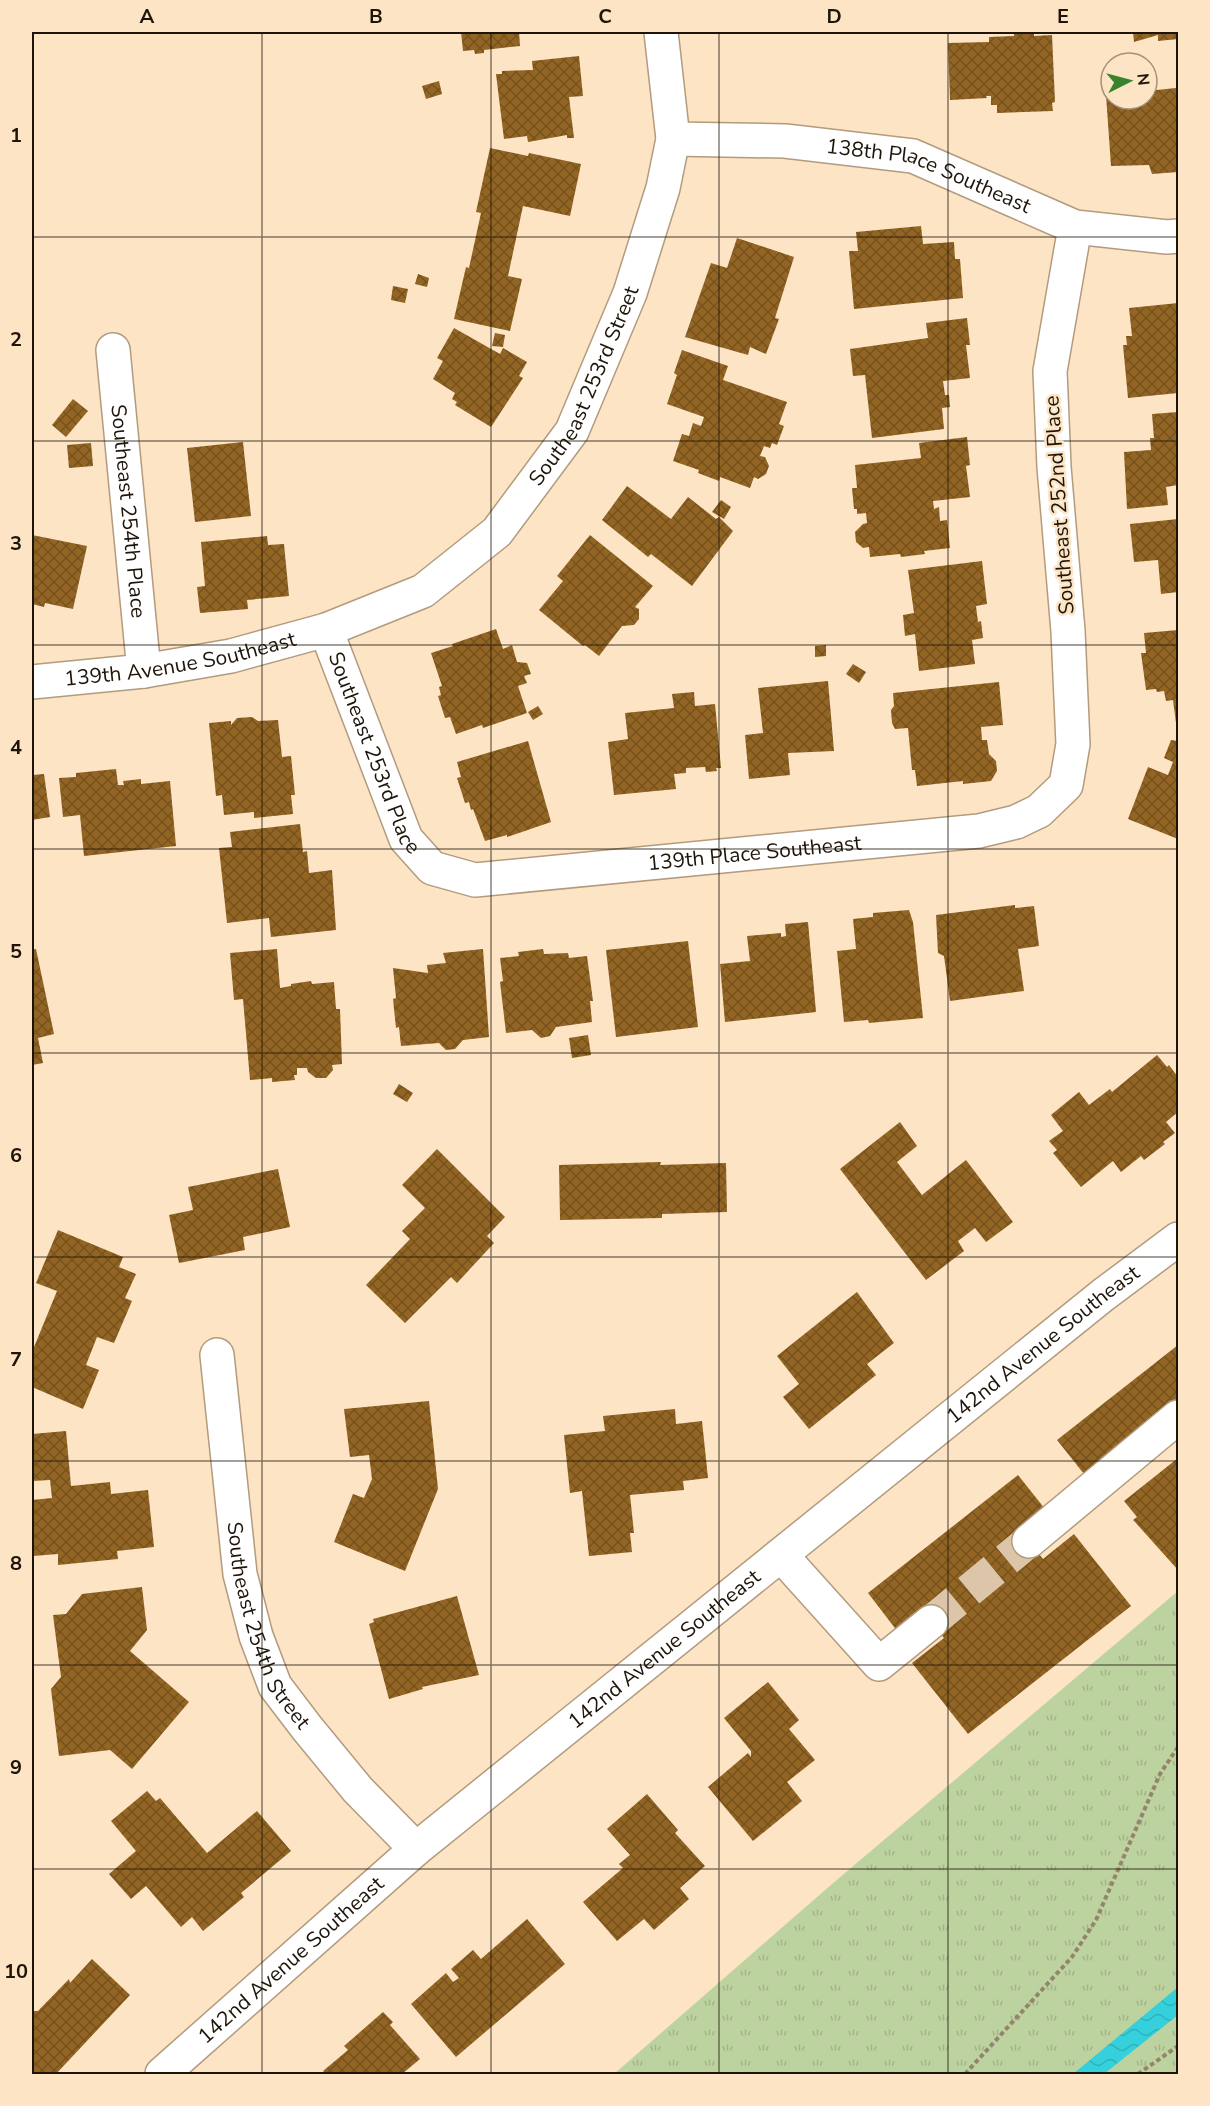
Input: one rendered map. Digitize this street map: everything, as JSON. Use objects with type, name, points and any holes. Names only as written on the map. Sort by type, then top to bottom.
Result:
[{"type":"street","name":"Southeast 253rd Street","points":[[326,630],[423,591],[497,532],[572,430],[630,293],[663,188],[673,139],[661,32]]},
{"type":"street","name":"138th Place Southeast","points":[[673,139],[785,141],[913,156],[1075,227],[1167,237],[1179,236]]},
{"type":"street","name":"Southeast 252nd Place","points":[[1066,785],[1073,744],[1068,631],[1054,467],[1050,371],[1062,289],[1075,227]]},
{"type":"street","name":"Southeast 254th Place","points":[[113,350],[144,671]]},
{"type":"street","name":"139th Avenue Southeast","points":[[32,682],[144,671],[231,656],[326,630]]},
{"type":"street","name":"Southeast 253rd Place","points":[[326,630],[406,839],[432,868]]},
{"type":"street","name":"139th Place Southeast","points":[[432,868],[475,880],[979,831],[1016,822],[1038,811],[1066,785]]},
{"type":"street","name":"142nd Avenue Southeast","points":[[162,2074],[416,1849],[1103,1295],[1179,1239]]},
{"type":"street","name":"Southeast 254th Street","points":[[217,1355],[240,1574],[256,1636],[275,1686],[358,1790],[416,1849]]},
{"type":"street","points":[[1029,1541],[1179,1417]]},
{"type":"street","points":[[781,1555],[879,1665],[931,1622]]},
{"type":"path","points":[[965,2074],[1072,1957],[1096,1920],[1160,1774],[1179,1747]]},
{"type":"path","points":[[1138,2074],[1179,2046]]},
{"type":"green space","points":[[1178,1591],[1178,2074],[614,2074],[832,1884]]},
{"type":"water","points":[[1178,1987],[1178,2015],[1104,2074],[1073,2074]]},
{"type":"building","points":[[461,32],[519,32],[520,46],[484,50],[484,53],[475,54],[474,50],[463,51]]},
{"type":"building","points":[[1014,32],[1034,32],[1034,36],[1052,35],[1055,102],[1052,103],[1053,111],[997,113],[997,105],[991,105],[991,96],[950,100],[948,43],[989,42],[989,37],[1014,36]]},
{"type":"building","points":[[1133,32],[1178,32],[1178,39],[1158,41],[1158,35],[1134,42]]},
{"type":"building","points":[[579,56],[583,96],[569,97],[574,138],[567,138],[567,135],[528,142],[527,136],[504,139],[496,74],[502,74],[502,71],[533,70],[532,61]]},
{"type":"building","points":[[439,81],[442,94],[426,99],[422,86]]},
{"type":"building","points":[[1176,88],[1178,172],[1152,174],[1149,165],[1111,166],[1107,111],[1159,111],[1159,90]]},
{"type":"building","points":[[490,148],[528,156],[529,153],[581,164],[570,216],[523,206],[508,276],[522,279],[510,331],[454,319],[466,267],[469,268],[481,213],[476,212]]},
{"type":"building","points":[[921,226],[923,244],[954,242],[955,259],[960,259],[963,298],[854,309],[849,251],[858,251],[856,232]]},
{"type":"building","points":[[737,238],[794,257],[775,318],[779,319],[766,354],[750,347],[748,355],[685,337],[711,263],[727,268]]},
{"type":"building","points":[[418,274],[429,278],[427,287],[415,284]]},
{"type":"building","points":[[393,286],[408,289],[405,303],[391,300]]},
{"type":"building","points":[[1178,303],[1178,393],[1128,398],[1123,345],[1127,345],[1126,336],[1132,336],[1129,308]]},
{"type":"building","points":[[967,318],[970,345],[966,345],[970,378],[943,381],[945,395],[949,395],[950,407],[942,408],[944,429],[872,438],[865,375],[853,376],[850,349],[928,338],[926,323]]},
{"type":"building","points":[[454,328],[500,354],[503,348],[527,362],[519,376],[523,378],[491,427],[455,405],[457,402],[452,399],[455,393],[433,379],[443,361],[437,358]]},
{"type":"building","points":[[495,333],[505,335],[503,347],[492,346]]},
{"type":"building","points":[[682,350],[728,366],[723,380],[787,402],[779,424],[784,426],[777,445],[772,443],[770,448],[764,446],[760,456],[765,457],[769,466],[766,474],[758,479],[754,477],[750,488],[720,477],[719,481],[698,473],[699,470],[673,461],[682,434],[689,436],[693,423],[701,426],[704,417],[667,404],[677,375],[674,373]]},
{"type":"building","points":[[73,399],[88,411],[66,437],[52,425]]},
{"type":"building","points":[[1178,412],[1178,485],[1166,487],[1168,505],[1127,509],[1124,452],[1151,450],[1150,438],[1154,438],[1152,414]]},
{"type":"building","points":[[967,437],[970,465],[966,466],[970,497],[933,501],[934,509],[939,507],[940,521],[947,520],[950,548],[901,557],[900,554],[870,557],[869,547],[863,548],[856,542],[855,532],[867,523],[866,513],[857,514],[857,509],[854,509],[852,488],[857,488],[855,465],[921,458],[919,443]]},
{"type":"building","points":[[243,442],[251,516],[195,522],[187,448]]},
{"type":"building","points":[[91,443],[93,466],[69,468],[67,445]]},
{"type":"building","points":[[627,486],[671,519],[688,497],[716,519],[719,517],[733,531],[692,586],[651,554],[648,557],[602,520]]},
{"type":"building","points":[[721,500],[731,507],[724,519],[712,512]]},
{"type":"building","points":[[1178,519],[1178,592],[1161,594],[1158,560],[1134,562],[1130,524]]},
{"type":"building","points":[[32,535],[87,546],[73,609],[45,603],[44,607],[32,604]]},
{"type":"building","points":[[590,535],[653,586],[635,607],[639,609],[639,619],[634,625],[622,626],[599,656],[539,610],[563,581],[557,576]]},
{"type":"building","points":[[267,536],[268,545],[284,544],[289,596],[247,600],[248,609],[200,613],[197,587],[205,586],[201,542]]},
{"type":"building","points":[[982,561],[987,604],[976,606],[983,638],[972,640],[975,664],[919,671],[915,634],[905,636],[903,615],[914,613],[908,570]]},
{"type":"building","points":[[496,629],[503,649],[512,645],[517,662],[527,663],[531,674],[524,676],[527,683],[518,686],[527,713],[483,728],[482,725],[456,734],[450,717],[445,718],[438,696],[441,695],[439,687],[442,686],[431,653]]},
{"type":"building","points":[[1178,630],[1178,722],[1176,723],[1173,700],[1166,701],[1164,691],[1146,690],[1141,653],[1146,653],[1144,633]]},
{"type":"building","points":[[826,645],[826,656],[815,657],[815,646]]},
{"type":"building","points":[[853,664],[866,672],[859,683],[846,674]]},
{"type":"building","points":[[828,681],[834,751],[788,753],[790,775],[749,779],[745,735],[763,733],[758,688]]},
{"type":"building","points":[[999,682],[1003,725],[981,727],[982,740],[987,740],[989,754],[996,761],[997,771],[991,781],[963,784],[963,781],[917,786],[915,770],[912,770],[908,728],[895,729],[892,723],[893,693]]},
{"type":"building","points":[[694,692],[695,706],[715,704],[721,768],[716,768],[717,771],[706,772],[705,767],[686,768],[686,773],[674,774],[676,789],[614,795],[608,742],[628,739],[625,713],[674,708],[672,694]]},
{"type":"building","points":[[538,706],[543,714],[533,720],[528,712]]},
{"type":"building","points":[[252,717],[258,721],[278,720],[282,757],[291,756],[295,795],[291,795],[293,814],[254,818],[254,812],[224,815],[222,795],[216,796],[209,723],[231,721],[231,725],[237,718]]},
{"type":"building","points":[[1171,740],[1178,741],[1178,839],[1128,819],[1148,767],[1168,775],[1173,762],[1164,758]]},
{"type":"building","points":[[528,741],[551,822],[507,837],[507,835],[485,841],[473,809],[471,810],[469,802],[465,803],[457,778],[461,777],[457,762]]},
{"type":"building","points":[[116,769],[118,785],[124,785],[123,781],[141,779],[141,784],[170,781],[176,846],[84,856],[80,815],[63,817],[59,778],[76,777],[76,773]]},
{"type":"building","points":[[44,774],[50,817],[32,820],[32,775]]},
{"type":"building","points":[[300,824],[303,852],[307,851],[309,873],[332,870],[336,930],[271,937],[269,918],[227,923],[219,848],[232,847],[230,832]]},
{"type":"building","points":[[1015,905],[1015,908],[1034,906],[1039,946],[1018,949],[1024,991],[950,1001],[944,956],[938,953],[936,915]]},
{"type":"building","points":[[909,910],[913,922],[923,1018],[869,1023],[868,1020],[844,1022],[837,951],[856,949],[853,919],[873,917],[873,913]]},
{"type":"building","points":[[808,922],[816,1012],[725,1022],[720,964],[750,961],[747,936],[781,933],[781,937],[786,936],[785,924]]},
{"type":"building","points":[[688,941],[698,1027],[616,1037],[606,950]]},
{"type":"building","points":[[36,949],[54,1034],[38,1038],[43,1063],[32,1065],[32,950]]},
{"type":"building","points":[[277,949],[280,988],[311,981],[312,984],[334,982],[336,1009],[340,1009],[342,1064],[332,1065],[333,1070],[326,1078],[316,1078],[308,1072],[307,1068],[297,1068],[297,1075],[294,1075],[295,1080],[272,1082],[272,1078],[250,1080],[243,999],[234,1000],[230,953]]},
{"type":"building","points":[[483,949],[489,1037],[463,1040],[455,1049],[446,1050],[439,1043],[401,1046],[399,1027],[396,1028],[393,999],[396,998],[393,968],[428,973],[427,965],[446,963],[443,953]]},
{"type":"building","points":[[543,949],[544,954],[568,953],[569,958],[587,956],[593,1001],[590,1001],[592,1022],[556,1027],[550,1036],[541,1038],[532,1030],[506,1033],[500,982],[503,981],[500,958],[519,956],[518,952]]},
{"type":"building","points":[[588,1035],[591,1055],[572,1058],[569,1038]]},
{"type":"building","points":[[1157,1055],[1178,1077],[1178,1112],[1166,1122],[1175,1133],[1144,1160],[1141,1156],[1121,1172],[1113,1161],[1081,1187],[1053,1153],[1057,1150],[1049,1141],[1063,1131],[1051,1115],[1079,1092],[1089,1105],[1110,1089],[1112,1092]]},
{"type":"building","points":[[399,1084],[413,1093],[407,1102],[393,1094]]},
{"type":"building","points":[[900,1122],[917,1146],[897,1162],[922,1195],[966,1160],[1013,1222],[986,1242],[975,1228],[958,1241],[964,1251],[926,1280],[840,1169]]},
{"type":"building","points":[[437,1149],[505,1217],[487,1236],[494,1243],[457,1283],[451,1277],[405,1323],[366,1285],[410,1239],[402,1231],[425,1208],[402,1185]]},
{"type":"building","points":[[661,1162],[660,1165],[726,1163],[727,1212],[662,1214],[662,1218],[560,1220],[559,1165]]},
{"type":"building","points":[[278,1169],[290,1227],[243,1237],[245,1250],[179,1263],[169,1215],[193,1210],[188,1187]]},
{"type":"building","points":[[58,1230],[123,1257],[119,1267],[136,1274],[125,1298],[132,1301],[114,1343],[97,1337],[86,1365],[99,1370],[83,1409],[32,1387],[32,1352],[57,1291],[36,1283]]},
{"type":"building","points":[[857,1292],[894,1343],[867,1364],[876,1375],[809,1429],[783,1397],[799,1384],[777,1356]]},
{"type":"building","points":[[1178,1345],[1178,1400],[1084,1474],[1057,1440]]},
{"type":"building","points":[[429,1401],[438,1489],[405,1571],[334,1542],[353,1494],[364,1498],[372,1479],[369,1455],[350,1457],[344,1409]]},
{"type":"building","points":[[675,1409],[676,1424],[702,1421],[708,1478],[683,1481],[684,1490],[630,1495],[634,1533],[630,1533],[632,1552],[589,1556],[582,1491],[570,1493],[564,1435],[605,1431],[603,1416]]},
{"type":"building","points":[[66,1431],[71,1486],[110,1482],[111,1494],[148,1490],[154,1547],[117,1551],[118,1559],[58,1565],[58,1554],[33,1556],[32,1500],[52,1498],[50,1480],[32,1481],[32,1434]]},
{"type":"building","points":[[1178,1458],[1178,1570],[1133,1520],[1137,1517],[1124,1501]]},
{"type":"building","points":[[1018,1475],[1049,1514],[1023,1534],[1043,1559],[1074,1534],[1131,1606],[968,1734],[912,1663],[944,1638],[924,1612],[898,1632],[868,1593]]},
{"type":"building","points":[[142,1587],[147,1630],[130,1651],[189,1702],[132,1769],[110,1750],[59,1756],[51,1689],[61,1677],[53,1615],[66,1614],[82,1594]]},
{"type":"building","points":[[457,1596],[479,1675],[422,1687],[423,1689],[389,1699],[369,1624],[374,1622],[373,1619]]},
{"type":"building","points":[[768,1682],[799,1720],[789,1729],[815,1760],[787,1782],[802,1801],[753,1841],[708,1787],[748,1753],[751,1757],[751,1751],[724,1718]]},
{"type":"building","points":[[147,1791],[156,1801],[160,1798],[207,1853],[257,1811],[291,1851],[241,1893],[244,1897],[203,1931],[192,1917],[181,1927],[146,1886],[131,1899],[109,1874],[136,1851],[111,1821]]},
{"type":"building","points":[[647,1794],[678,1830],[675,1833],[705,1866],[680,1888],[689,1899],[654,1930],[644,1919],[617,1941],[583,1902],[623,1868],[619,1864],[630,1855],[607,1829]]},
{"type":"building","points":[[527,1919],[565,1964],[456,2057],[411,2004],[446,1973],[453,1982],[459,1978],[451,1969],[473,1950],[481,1959]]},
{"type":"building","points":[[92,1959],[130,1995],[56,2074],[32,2074],[32,2011],[38,2011],[69,1979],[70,1983]]},
{"type":"building","points":[[383,2012],[393,2022],[390,2025],[420,2059],[402,2074],[326,2074],[323,2071],[348,2050],[344,2046]]},
{"type":"tunnel","points":[[931,1622],[1029,1541]]}]
